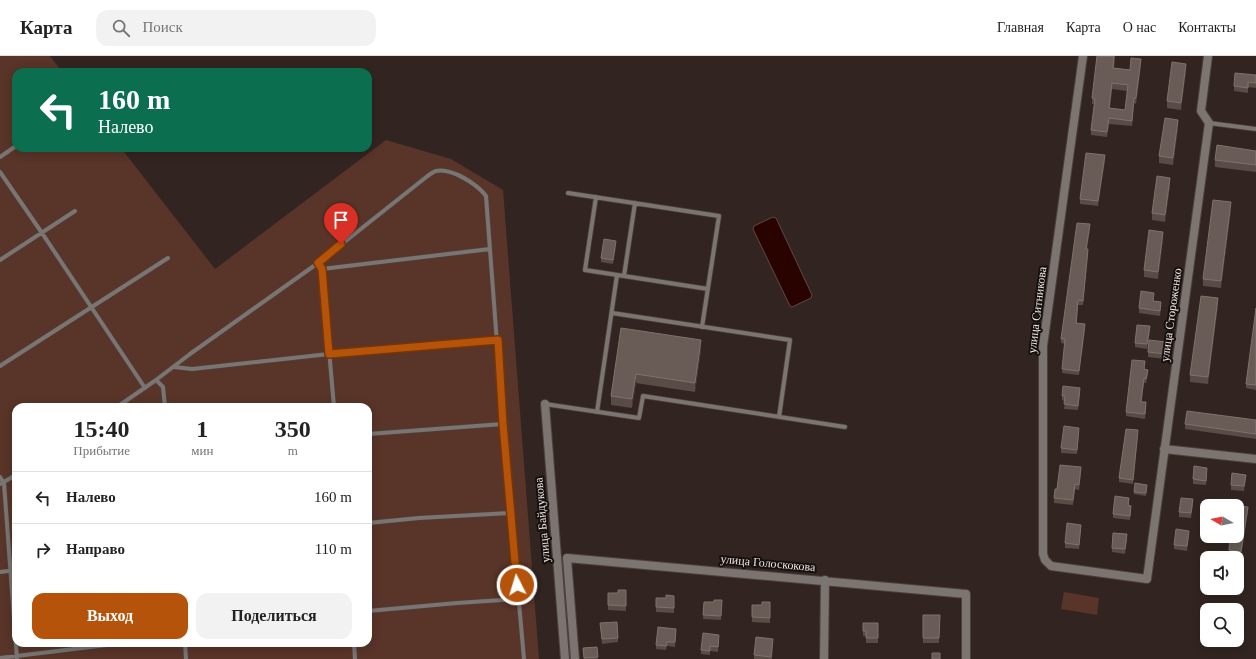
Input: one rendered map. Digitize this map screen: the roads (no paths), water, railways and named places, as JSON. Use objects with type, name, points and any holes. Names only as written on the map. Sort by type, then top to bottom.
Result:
[{"type":"street","name":"улица Ситникова","points":[[1083,56],[1043,346],[1043,554],[1045,560],[1050,566],[1147,579]]},
{"type":"street","points":[[1208,56],[1201,111],[1209,123]]},
{"type":"street","name":"улица Стороженко","points":[[1147,579],[1209,123]]},
{"type":"street","name":"улица Байдукова","points":[[545,404],[565,659]]},
{"type":"street","points":[[1164,449],[1256,459]]},
{"type":"street","name":"улица Байдукова","points":[[567,558],[575,659]]},
{"type":"street","name":"улица Голоскокова","points":[[567,558],[825,580],[966,594],[966,659]]},
{"type":"street","points":[[824,659],[825,580]]},
{"type":"lane","points":[[1209,123],[1256,129]]},
{"type":"lane","points":[[0,157],[12,149]]},
{"type":"lane","points":[[0,172],[145,388]]},
{"type":"lane","points":[[123,403],[318,263],[425,178],[436,172],[452,172],[481,189],[486,196],[498,340],[503,424],[524,659]]},
{"type":"lane","points":[[568,193],[719,216],[702,326]]},
{"type":"lane","points":[[596,197],[585,270],[708,289]]},
{"type":"lane","points":[[624,276],[635,203]]},
{"type":"lane","points":[[0,260],[75,211]]},
{"type":"lane","points":[[322,269],[490,249]]},
{"type":"lane","points":[[0,366],[168,258]]},
{"type":"lane","points":[[318,263],[322,269],[334,403]]},
{"type":"lane","points":[[597,412],[617,275]]},
{"type":"lane","points":[[612,313],[790,340],[779,417]]},
{"type":"lane","points":[[174,367],[192,369],[329,354],[498,340]]},
{"type":"lane","points":[[156,380],[163,387],[165,403]]},
{"type":"lane","points":[[545,404],[639,418],[643,396],[845,427]]},
{"type":"lane","points":[[372,434],[503,424]]},
{"type":"lane","points":[[0,477],[2,484],[12,596]]},
{"type":"lane","points":[[2,484],[12,478]]},
{"type":"lane","points":[[372,522],[511,513]]},
{"type":"lane","points":[[0,572],[10,571]]},
{"type":"lane","points":[[372,611],[518,599]]},
{"type":"lane","points":[[16,647],[17,658]]},
{"type":"lane","points":[[0,658],[17,658],[95,647]]},
{"type":"lane","points":[[185,647],[186,659]]},
{"type":"lane","points":[[354,647],[355,659]]}]
